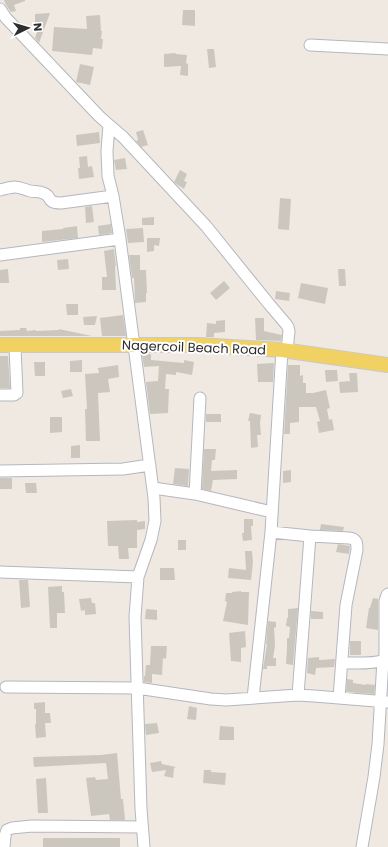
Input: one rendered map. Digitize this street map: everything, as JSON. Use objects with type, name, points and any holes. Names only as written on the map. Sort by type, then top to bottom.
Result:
[{"type":"main road","name":"Nagercoil Beach Road","points":[[0,346],[199,345],[284,351],[388,365]]},
{"type":"street","points":[[0,9],[6,18],[99,116],[123,137],[206,226],[288,327],[289,331],[284,351],[271,532],[253,698]]},
{"type":"street","points":[[310,45],[388,49]]},
{"type":"street","points":[[109,125],[107,161],[108,176],[120,239],[153,488],[154,522],[151,540],[138,577],[135,617],[141,809],[144,847]]},
{"type":"street","points":[[0,190],[13,186],[42,192],[46,194],[54,203],[113,196]]},
{"type":"street","points":[[0,254],[36,251],[120,239]]},
{"type":"street","points":[[0,395],[14,395],[18,391],[15,346]]},
{"type":"street","points":[[195,494],[200,398]]},
{"type":"street","points":[[0,471],[123,469],[150,465]]},
{"type":"street","points":[[153,488],[195,494],[272,512]]},
{"type":"street","points":[[271,532],[356,540],[357,550],[346,605],[339,698]]},
{"type":"street","points":[[298,695],[310,536]]},
{"type":"street","points":[[0,572],[138,577]]},
{"type":"street","points":[[362,847],[385,702],[383,660],[385,657],[385,601],[388,594]]},
{"type":"street","points":[[342,663],[383,660]]},
{"type":"street","points":[[6,687],[137,688],[226,700],[298,695],[385,702]]},
{"type":"street","points":[[4,847],[7,830],[12,828],[32,826],[142,827]]},
{"type":"building","points":[[4,0],[25,1],[14,5],[16,11],[11,12]]},
{"type":"building","points":[[183,10],[195,10],[195,26],[182,25]]},
{"type":"building","points":[[50,13],[39,43],[35,38],[40,23],[35,24],[35,14]]},
{"type":"building","points":[[100,15],[102,31],[101,39],[103,39],[102,49],[93,48],[92,55],[52,51],[54,27],[87,29],[86,16]]},
{"type":"building","points":[[207,49],[214,49],[216,67],[209,68]]},
{"type":"building","points":[[175,53],[187,55],[186,63],[188,64],[188,76],[180,75],[181,66],[164,67],[164,54]]},
{"type":"building","points":[[80,64],[94,67],[90,85],[76,82]]},
{"type":"building","points":[[143,130],[148,145],[141,147],[136,141],[138,140],[136,132]]},
{"type":"building","points":[[99,132],[100,143],[77,146],[76,135]]},
{"type":"building","points":[[87,156],[88,167],[92,166],[94,177],[79,179],[79,157]]},
{"type":"building","points":[[125,158],[127,169],[116,170],[114,160]]},
{"type":"building","points":[[180,170],[187,174],[184,181],[187,182],[184,189],[174,182]]},
{"type":"building","points":[[280,198],[291,199],[289,230],[278,229]]},
{"type":"building","points":[[92,206],[94,222],[86,223],[85,207]]},
{"type":"building","points":[[154,217],[154,225],[142,225],[142,218]]},
{"type":"building","points":[[111,224],[112,233],[99,235],[98,226]]},
{"type":"building","points":[[77,226],[78,238],[42,242],[42,231]]},
{"type":"building","points":[[143,228],[144,242],[128,243],[126,229]]},
{"type":"building","points":[[147,238],[160,238],[159,246],[154,245],[154,251],[147,252]]},
{"type":"building","points":[[114,249],[116,290],[102,290],[102,277],[107,277],[104,251]]},
{"type":"building","points":[[129,255],[140,255],[140,270],[146,270],[146,302],[135,303],[134,278],[132,278]]},
{"type":"building","points":[[68,259],[69,269],[58,270],[57,260]]},
{"type":"building","points":[[8,269],[9,283],[0,283],[0,270]]},
{"type":"building","points":[[338,269],[345,269],[346,286],[339,286]]},
{"type":"building","points":[[224,281],[230,288],[216,300],[210,293]]},
{"type":"building","points":[[301,283],[328,288],[325,304],[298,298]]},
{"type":"building","points":[[276,291],[290,293],[289,301],[275,299]]},
{"type":"building","points":[[66,304],[78,304],[78,315],[67,315]]},
{"type":"building","points":[[123,315],[126,336],[102,336],[100,318]]},
{"type":"building","points":[[97,316],[95,325],[84,325],[83,317]]},
{"type":"building","points":[[255,318],[264,318],[264,331],[282,335],[281,341],[256,340]]},
{"type":"building","points":[[225,320],[225,332],[214,333],[214,337],[206,337],[207,323],[216,324],[216,321]]},
{"type":"building","points":[[20,328],[26,328],[27,331],[59,329],[92,336],[0,336],[0,331],[20,330]]},
{"type":"building","points":[[142,354],[151,354],[151,360],[184,363],[184,360],[194,362],[192,375],[176,372],[176,375],[166,374],[165,389],[169,389],[168,413],[150,414],[146,382],[158,381],[159,366],[144,367]]},
{"type":"building","points":[[0,356],[8,356],[10,388],[0,388]]},
{"type":"building","points":[[82,360],[82,372],[70,372],[70,361]]},
{"type":"building","points":[[34,362],[45,362],[45,376],[35,376]]},
{"type":"building","points":[[274,363],[273,382],[258,382],[257,364]]},
{"type":"building","points":[[118,365],[119,377],[108,379],[110,392],[98,393],[100,441],[86,441],[85,409],[87,409],[85,374],[99,373],[98,368]]},
{"type":"building","points":[[288,365],[300,365],[300,376],[303,375],[303,383],[306,383],[306,393],[326,390],[330,408],[327,409],[329,420],[332,419],[334,430],[319,433],[317,422],[320,421],[316,407],[299,407],[299,422],[290,423],[290,434],[284,434]]},
{"type":"building","points":[[325,370],[337,370],[338,381],[326,382]]},
{"type":"building","points":[[349,373],[357,373],[358,392],[340,393],[339,382],[350,381]]},
{"type":"building","points":[[71,389],[73,396],[63,398],[61,391]]},
{"type":"building","points":[[250,413],[261,415],[261,435],[257,435],[258,447],[251,448],[250,421],[248,421]]},
{"type":"building","points":[[206,414],[221,414],[221,422],[206,422]]},
{"type":"building","points":[[50,417],[62,417],[62,432],[50,433]]},
{"type":"building","points":[[80,445],[80,458],[71,458],[71,446]]},
{"type":"building","points":[[204,449],[216,449],[215,460],[212,460],[211,471],[237,470],[237,479],[213,480],[211,491],[202,489]]},
{"type":"building","points":[[175,468],[189,469],[188,486],[173,484]]},
{"type":"building","points":[[291,470],[291,482],[283,483],[283,471]]},
{"type":"building","points":[[0,478],[12,478],[12,489],[0,489]]},
{"type":"building","points":[[25,483],[36,483],[37,493],[26,493]]},
{"type":"building","points":[[244,519],[253,519],[253,526],[251,526],[252,540],[243,541],[242,533],[244,533]]},
{"type":"building","points":[[137,520],[137,522],[145,521],[145,529],[137,530],[137,548],[128,548],[129,559],[119,559],[118,546],[108,546],[107,521]]},
{"type":"building","points":[[321,524],[344,527],[343,531],[320,530]]},
{"type":"building","points":[[178,540],[186,540],[186,550],[178,550]]},
{"type":"building","points":[[338,544],[350,546],[349,554],[336,552]]},
{"type":"building","points":[[245,551],[252,551],[253,562],[251,580],[228,578],[229,568],[246,570]]},
{"type":"building","points":[[160,568],[174,568],[175,580],[160,580]]},
{"type":"building","points":[[19,580],[28,580],[30,607],[21,608]]},
{"type":"building","points":[[62,586],[62,592],[64,592],[65,613],[57,613],[57,628],[50,628],[48,587]]},
{"type":"building","points":[[241,591],[249,592],[248,625],[223,621],[227,602],[225,601],[226,593]]},
{"type":"building","points":[[91,598],[92,603],[95,603],[96,614],[85,615],[85,610],[81,611],[79,599]]},
{"type":"building","points":[[373,598],[378,599],[378,630],[366,628],[369,608]]},
{"type":"building","points":[[298,608],[293,665],[286,664],[287,638],[289,638],[290,627],[286,626],[288,609]]},
{"type":"building","points":[[146,609],[157,610],[157,620],[145,619]]},
{"type":"building","points":[[311,611],[323,612],[323,619],[311,619]]},
{"type":"building","points":[[268,621],[276,622],[276,628],[274,627],[275,646],[273,658],[276,658],[276,666],[267,666],[267,669],[263,669],[267,644]]},
{"type":"building","points":[[245,631],[246,647],[241,648],[241,662],[231,661],[229,633]]},
{"type":"building","points":[[350,641],[361,641],[361,655],[350,655]]},
{"type":"building","points":[[151,646],[167,646],[166,659],[163,658],[162,675],[152,674],[152,683],[144,682],[146,665],[150,665]]},
{"type":"building","points":[[319,657],[319,660],[335,659],[334,667],[316,668],[315,675],[307,673],[308,658]]},
{"type":"building","points":[[347,679],[353,680],[353,683],[375,685],[374,694],[346,692]]},
{"type":"building","points":[[45,702],[45,713],[50,713],[51,723],[45,723],[46,737],[36,738],[36,709],[34,709],[34,703]]},
{"type":"building","points":[[189,706],[197,708],[196,720],[187,719]]},
{"type":"building","points":[[157,723],[159,733],[146,735],[145,724]]},
{"type":"building","points":[[220,726],[234,727],[234,740],[219,740]]},
{"type":"building","points":[[117,753],[121,799],[123,799],[125,820],[110,820],[109,814],[91,816],[86,778],[95,777],[96,780],[108,779],[106,763],[34,767],[33,757],[101,755]]},
{"type":"building","points":[[161,761],[162,764],[176,767],[174,768],[173,778],[164,776],[166,770],[152,772],[150,763]]},
{"type":"building","points":[[204,770],[226,773],[225,785],[203,783]]},
{"type":"building","points":[[46,778],[48,813],[38,813],[36,779]]},
{"type":"building","points":[[43,838],[120,838],[120,847],[43,847]]}]
